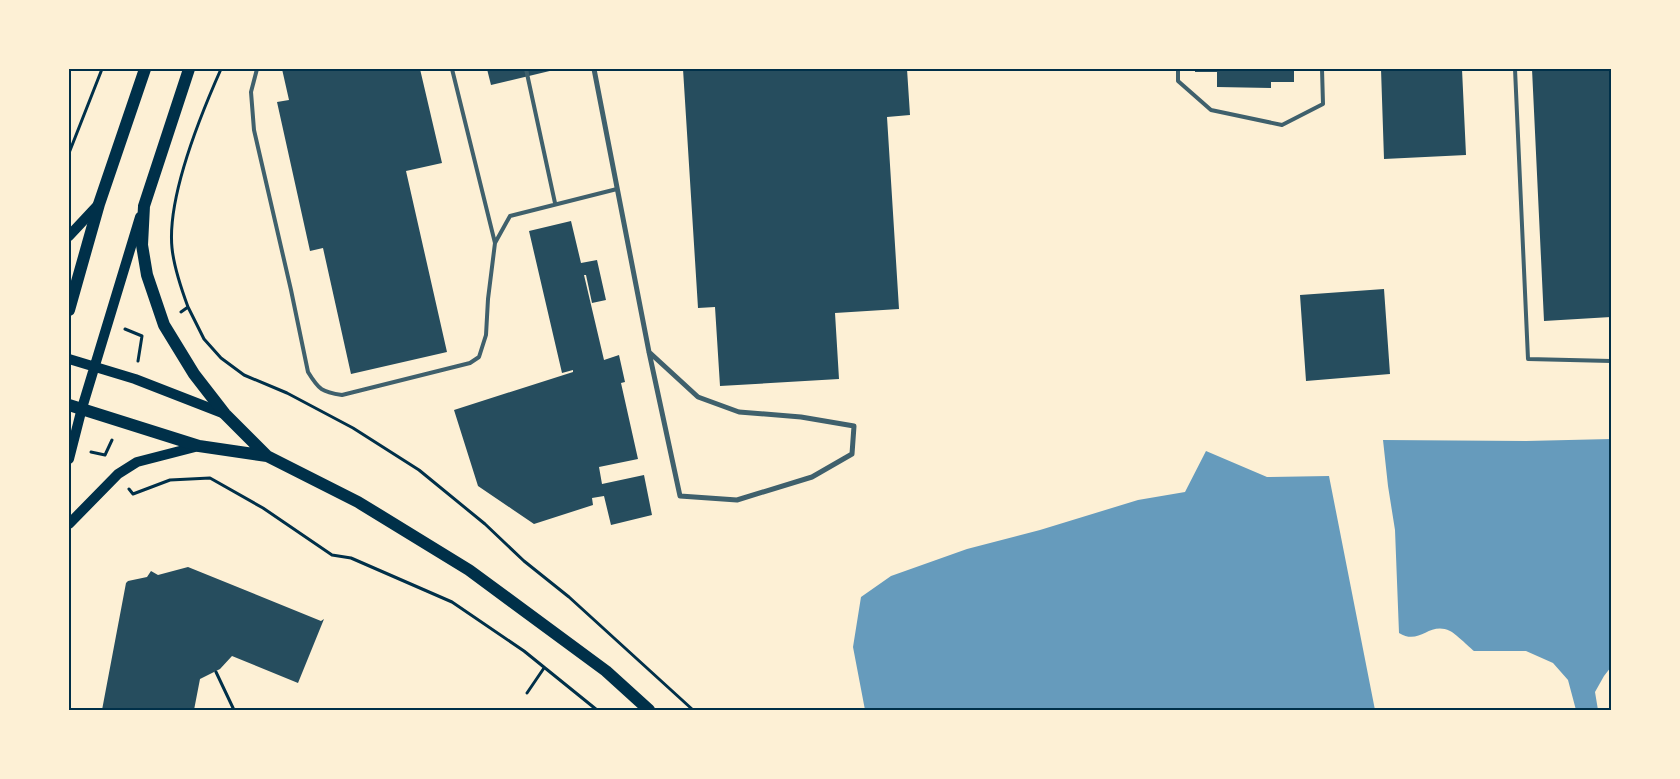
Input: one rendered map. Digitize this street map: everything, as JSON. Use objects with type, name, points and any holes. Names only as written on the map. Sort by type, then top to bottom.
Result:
[{"type":"main road","points":[[69,310],[99,204],[145,69]]},
{"type":"main road","points":[[69,459],[82,408],[144,206],[189,69]]},
{"type":"main road","points":[[69,236],[99,204]]},
{"type":"main road","points":[[144,206],[142,245],[147,275],[164,325],[194,374],[225,414],[267,456],[358,502],[469,570],[606,671],[650,710]]},
{"type":"main road","points":[[69,359],[144,382],[225,414]]},
{"type":"main road","points":[[69,405],[199,446],[267,456]]},
{"type":"main road","points":[[69,524],[118,474],[137,462],[199,446]]},
{"type":"street","points":[[594,69],[649,352],[680,496],[737,500],[812,477],[852,454],[854,426],[801,417],[738,412],[698,397],[649,352]]},
{"type":"lane","points":[[257,69],[251,92],[254,130],[308,372],[315,384],[326,392],[342,395],[470,363],[479,357],[486,335],[488,299],[495,243],[452,69]]},
{"type":"lane","points":[[526,69],[555,204]]},
{"type":"lane","points":[[1178,69],[1178,81],[1211,110],[1282,126],[1323,104],[1322,69]]},
{"type":"lane","points":[[1515,69],[1528,359],[1611,361]]},
{"type":"lane","points":[[495,243],[510,216],[618,189]]},
{"type":"path","points":[[69,152],[102,69]]},
{"type":"path","points":[[221,69],[210,93],[187,158],[174,207],[172,248],[179,281],[188,307],[204,338],[220,358],[244,375],[287,393],[352,428],[419,470],[484,524],[524,561],[569,597],[693,710]]},
{"type":"path","points":[[142,336],[164,325],[188,307]]},
{"type":"path","points":[[105,456],[133,494],[170,480],[210,478],[263,508],[332,555],[351,558],[452,602],[524,651],[597,710]]},
{"type":"path","points":[[526,693],[544,668]]},
{"type":"path","points":[[216,672],[234,710]]},
{"type":"water","points":[[1611,439],[1611,667],[1595,692],[1598,710],[1576,710],[1568,680],[1553,663],[1526,651],[1474,651],[1452,632],[1443,629],[1436,629],[1413,637],[1399,633],[1395,530],[1383,440],[1526,441]]},
{"type":"water","points":[[1206,451],[1267,477],[1329,476],[1375,710],[865,710],[853,647],[861,597],[891,576],[967,549],[1040,530],[1138,500],[1185,492]]},
{"type":"building","points":[[282,69],[420,69],[442,163],[406,171],[447,352],[351,374],[323,248],[310,251],[277,102],[289,100]]},
{"type":"building","points":[[487,69],[558,69],[491,85]]},
{"type":"building","points":[[683,69],[907,69],[910,115],[887,117],[899,309],[835,313],[839,379],[720,386],[715,307],[698,308]]},
{"type":"building","points":[[1195,69],[1294,69],[1294,82],[1271,82],[1271,88],[1217,87],[1217,72],[1195,72]]},
{"type":"building","points":[[1381,69],[1462,69],[1466,155],[1384,159]]},
{"type":"building","points":[[1532,69],[1611,69],[1611,317],[1544,321]]},
{"type":"building","points":[[571,221],[581,263],[597,260],[606,300],[592,303],[586,275],[584,275],[604,360],[619,355],[625,382],[621,383],[638,459],[599,467],[602,484],[644,475],[652,515],[611,525],[604,496],[592,498],[593,505],[534,524],[478,486],[454,410],[573,372],[573,370],[562,373],[529,231]]},
{"type":"building","points":[[1384,289],[1390,374],[1306,381],[1300,295]]},
{"type":"building","points":[[188,567],[321,621],[324,619],[298,683],[232,656],[220,669],[200,679],[194,710],[102,710],[126,583],[147,577],[151,571],[158,575]]}]
